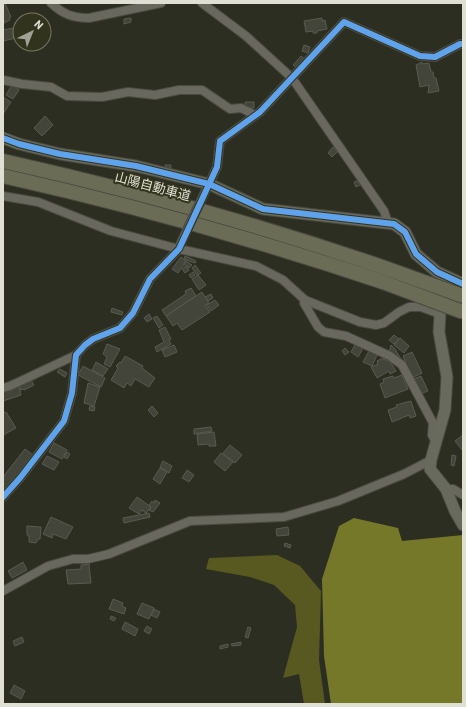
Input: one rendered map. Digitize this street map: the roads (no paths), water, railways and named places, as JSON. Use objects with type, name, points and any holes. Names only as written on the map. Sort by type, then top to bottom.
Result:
[{"type":"highway","name":"山陽自動車道","points":[[3,161],[75,177],[263,228],[324,247],[463,296]]},
{"type":"highway","name":"山陽自動車道","points":[[3,176],[87,195],[251,239],[383,282],[463,312]]},
{"type":"street","points":[[51,3],[62,12],[78,18],[89,18],[161,3]]},
{"type":"street","points":[[202,3],[246,36],[292,78],[384,211],[388,223]]},
{"type":"street","points":[[3,388],[76,355],[85,345],[93,340],[120,328],[133,313],[150,279],[179,247],[217,167],[220,142],[255,115],[344,22],[420,56],[435,57],[460,44],[463,44]]},
{"type":"street","points":[[3,80],[22,84],[51,87],[67,96],[102,97],[128,92],[155,95],[179,90],[202,90],[230,109],[241,108],[255,115]]},
{"type":"street","points":[[3,138],[60,154],[136,166],[207,187],[263,209],[394,224],[405,232],[416,254],[437,272],[463,284]]},
{"type":"street","points":[[3,196],[38,202],[112,231],[256,266],[283,280],[305,300],[360,322],[376,325],[384,323],[409,307],[421,307],[440,314]]},
{"type":"street","points":[[450,278],[440,314],[439,332],[447,377],[446,410],[430,460],[430,469],[446,489],[454,511],[463,526]]},
{"type":"street","points":[[305,300],[304,303],[318,327],[324,332],[346,336],[390,356],[402,365],[433,423],[432,435],[436,442]]},
{"type":"street","points":[[3,497],[20,478],[64,421],[72,393],[76,355]]},
{"type":"street","points":[[3,591],[48,566],[73,559],[88,559],[109,554],[190,521],[284,517],[338,501],[404,474],[430,460]]},
{"type":"street","points":[[446,489],[453,489],[463,495]]}]
